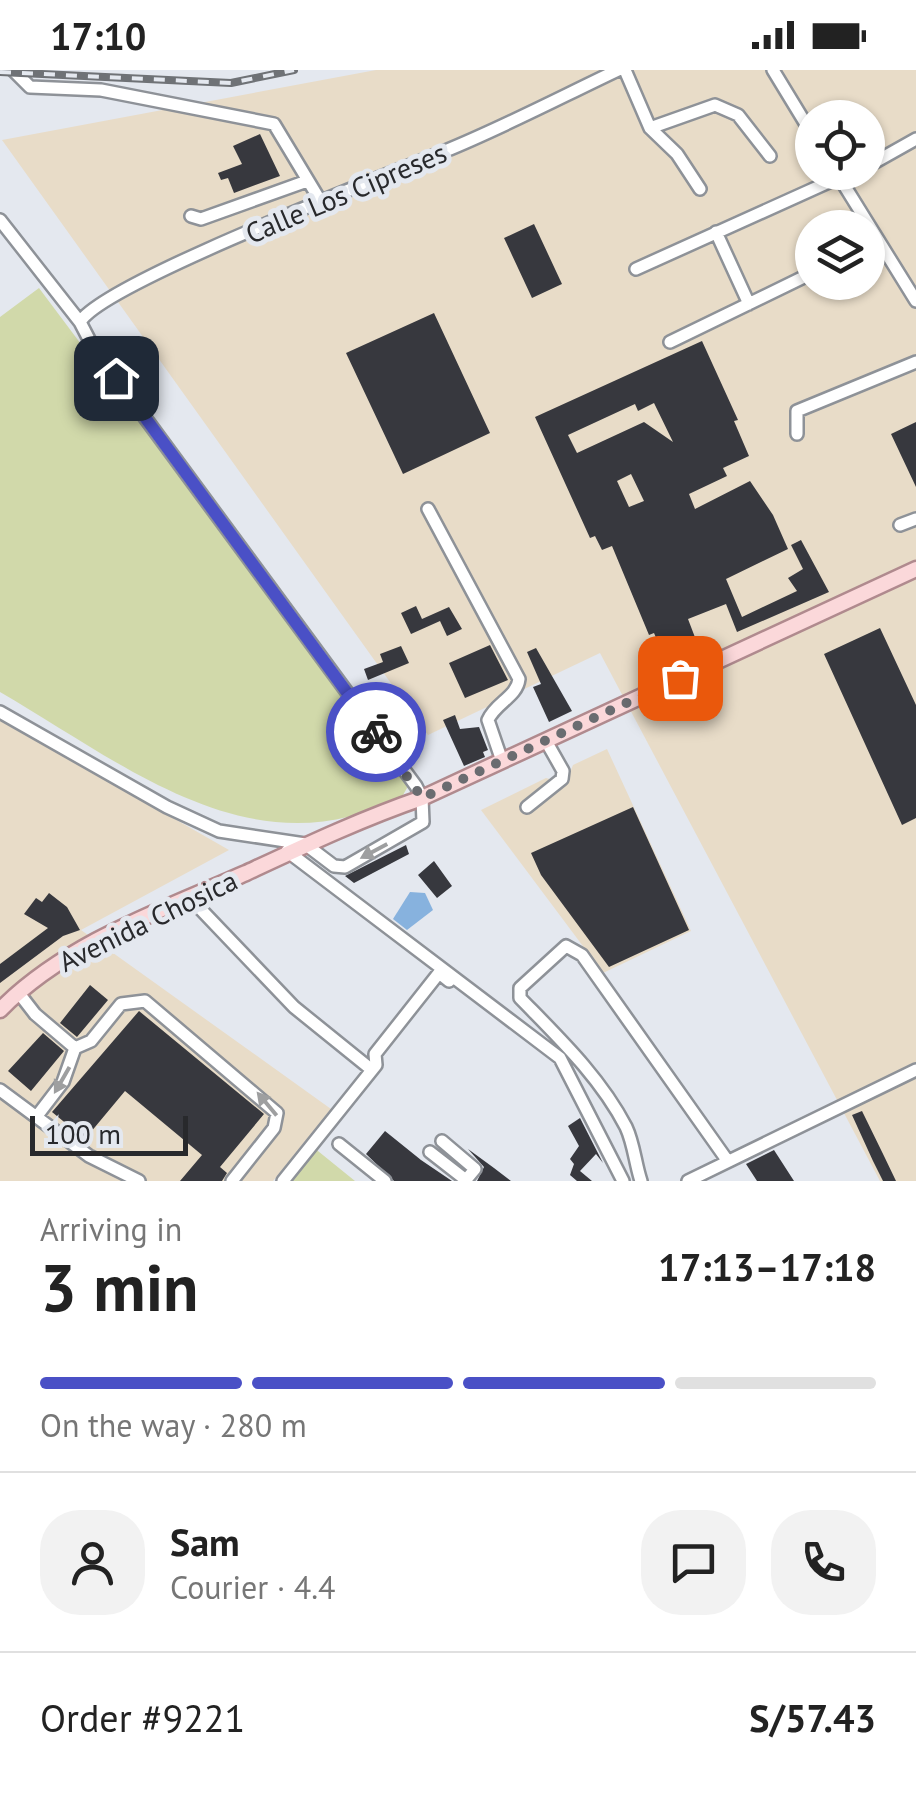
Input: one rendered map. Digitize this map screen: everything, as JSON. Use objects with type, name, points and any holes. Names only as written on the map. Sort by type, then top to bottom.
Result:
[{"type":"main road","name":"Avenida Chosica","points":[[0,1010],[18,992],[70,955],[188,897],[502,762],[916,569]]},
{"type":"street","points":[[14,70],[30,87],[102,90],[274,124],[321,202]]},
{"type":"street","points":[[622,70],[650,128],[677,154],[700,189]]},
{"type":"street","name":"Calle Los Cipreses","points":[[80,322],[87,311],[148,278],[449,150],[622,70]]},
{"type":"street","points":[[773,70],[795,106]]},
{"type":"street","points":[[650,128],[715,105],[738,115],[770,156]]},
{"type":"street","points":[[885,156],[916,139]]},
{"type":"street","points":[[192,216],[201,219],[307,181]]},
{"type":"street","points":[[636,270],[807,190]]},
{"type":"street","points":[[0,220],[80,322],[93,347],[422,798],[423,822],[416,829],[346,866],[334,866],[304,844]]},
{"type":"street","points":[[716,232],[749,304]]},
{"type":"street","points":[[885,259],[916,301]]},
{"type":"street","points":[[670,342],[795,281]]},
{"type":"street","points":[[797,434],[797,411],[916,362]]},
{"type":"street","points":[[428,508],[519,679],[516,691],[492,710],[488,720],[502,762]]},
{"type":"street","points":[[900,525],[916,519]]},
{"type":"street","name":"Avenida Chosica","points":[[0,712],[167,807],[219,831],[259,841],[304,844]]},
{"type":"street","points":[[527,807],[562,779],[546,741]]},
{"type":"street","points":[[287,852],[560,1058],[624,1181]]},
{"type":"street","points":[[188,897],[294,1007],[372,1070]]},
{"type":"street","points":[[640,1181],[630,1139],[608,1098],[582,1061],[520,998],[520,988],[566,946],[582,954],[727,1160]]},
{"type":"street","points":[[283,1181],[372,1070],[374,1054],[439,973],[450,982],[454,976]]},
{"type":"street","points":[[18,992],[34,1014],[75,1048]]},
{"type":"street","points":[[37,1116],[63,1082],[75,1048],[91,1040],[121,1004],[139,999],[278,1113],[277,1124],[232,1181]]},
{"type":"street","points":[[688,1181],[916,1070]]},
{"type":"street","points":[[0,1090],[89,1156],[138,1181]]},
{"type":"street","points":[[430,1152],[465,1181],[475,1168],[442,1142]]},
{"type":"street","points":[[339,1144],[385,1181]]},
{"type":"shaded area","points":[[376,70],[916,70],[916,1181],[880,1181],[600,653],[428,735],[2,140]]},
{"type":"shaded area","points":[[0,719],[229,850],[81,930],[331,1109],[273,1181],[0,1181]]},
{"type":"shaded area","points":[[607,749],[691,931],[603,973],[481,810],[546,778],[557,781],[569,775],[573,765]]},
{"type":"green space","points":[[39,288],[405,777],[407,788],[403,795],[349,817],[295,823],[243,817],[192,800],[143,777],[0,692],[0,317]]},
{"type":"green space","points":[[313,1147],[355,1181],[289,1181]]},
{"type":"water","points":[[410,892],[425,893],[433,910],[407,930],[393,919]]},
{"type":"building","points":[[260,134],[280,176],[234,193],[228,178],[221,180],[218,173],[242,164],[233,146]]},
{"type":"building","points":[[534,224],[562,284],[532,298],[504,238]]},
{"type":"building","points":[[434,313],[490,433],[403,474],[346,353]]},
{"type":"building","points":[[702,341],[738,420],[734,421],[749,456],[723,468],[727,476],[689,494],[695,509],[750,481],[773,515],[788,549],[726,579],[742,617],[797,591],[788,578],[803,569],[791,545],[801,540],[829,592],[737,632],[726,604],[688,619],[696,640],[663,654],[654,633],[649,635],[612,546],[602,550],[595,536],[590,538],[535,417]],"holes":[[[654,403],[673,442],[644,422],[577,453],[568,435],[635,404],[638,411]],[[631,474],[644,501],[629,507],[617,481]]]},
{"type":"building","points":[[916,422],[916,487],[891,434]]},
{"type":"building","points":[[416,606],[422,619],[449,607],[462,629],[447,636],[440,621],[411,634],[401,613]]},
{"type":"building","points":[[880,628],[916,705],[916,818],[902,825],[824,654]]},
{"type":"building","points":[[490,645],[508,680],[465,698],[449,663]]},
{"type":"building","points":[[401,646],[409,663],[368,680],[364,669],[383,662],[380,654]]},
{"type":"building","points":[[536,648],[572,711],[549,722],[533,687],[541,684],[527,652]]},
{"type":"building","points":[[455,715],[460,729],[479,727],[488,750],[483,752],[485,757],[464,766],[443,720]]},
{"type":"building","points":[[633,807],[689,930],[609,967],[541,875],[531,853]]},
{"type":"building","points":[[406,845],[409,854],[354,883],[345,876]]},
{"type":"building","points":[[434,861],[452,886],[437,898],[418,875]]},
{"type":"building","points":[[49,893],[67,907],[80,930],[63,936],[0,983],[0,964],[48,928],[24,914],[36,898],[42,902]]},
{"type":"building","points":[[90,985],[108,1000],[77,1037],[60,1023]]},
{"type":"building","points":[[139,1011],[264,1114],[220,1167],[227,1173],[222,1181],[180,1181],[202,1155],[125,1091],[85,1139],[52,1112]]},
{"type":"building","points":[[43,1033],[64,1051],[31,1091],[8,1071]]},
{"type":"building","points":[[862,1111],[896,1181],[883,1181],[873,1161],[852,1115]]},
{"type":"building","points":[[580,1118],[603,1163],[596,1154],[580,1171],[592,1181],[577,1181],[570,1175],[574,1164],[570,1159],[579,1146],[568,1126]]},
{"type":"building","points":[[385,1131],[452,1181],[394,1181],[366,1154]]},
{"type":"building","points":[[468,1149],[511,1181],[477,1181],[484,1167]]},
{"type":"building","points":[[774,1150],[794,1181],[757,1181],[746,1164]]},
{"type":"railway","points":[[0,72],[231,83],[294,70]]},
{"type":"way so far","points":[[376,732],[422,798],[680,678]]},
{"type":"route","points":[[116,378],[376,732]]}]
